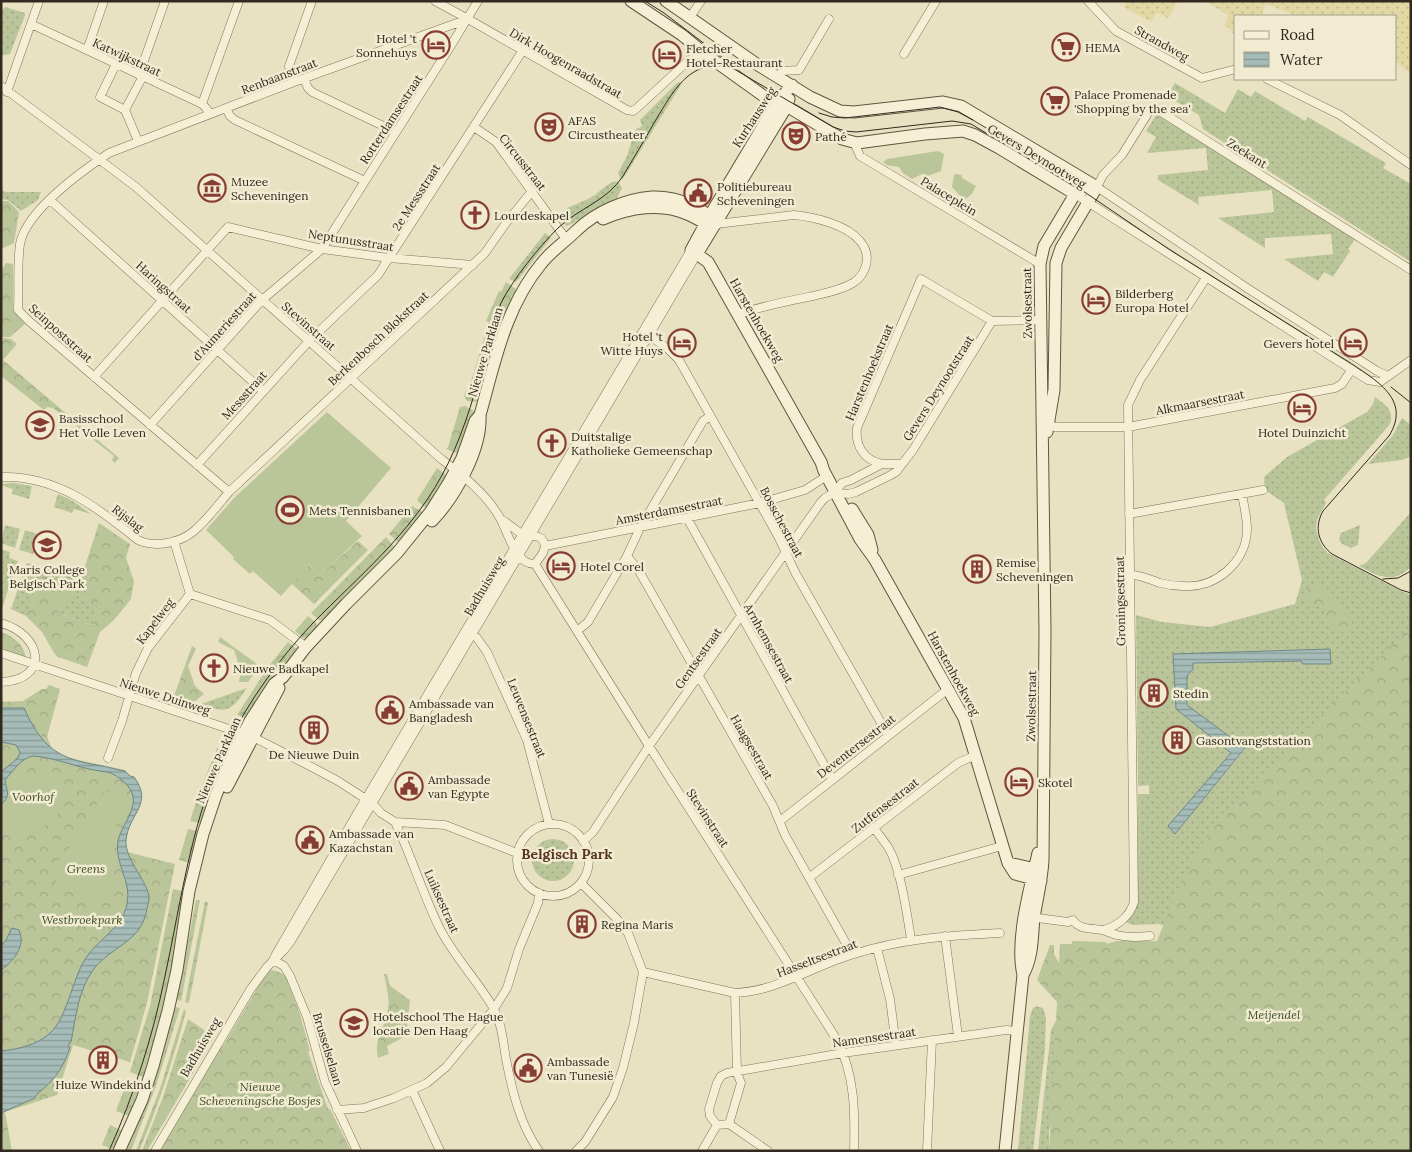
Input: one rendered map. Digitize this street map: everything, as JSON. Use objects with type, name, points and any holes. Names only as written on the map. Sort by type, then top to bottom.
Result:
[{"type":"main road","name":"Gevers Deynootweg","points":[[631,1],[682,35],[765,97],[782,103],[842,139],[854,142],[964,131],[999,148],[1075,194]]},
{"type":"main road","name":"Gevers Deynootweg","points":[[666,1],[758,65],[821,103],[840,111],[848,112],[876,111],[943,102],[961,106],[1097,187]]},
{"type":"main road","name":"Kurhausweg","points":[[710,221],[792,85]]},
{"type":"main road","name":"Zwolsestraat","points":[[1046,423],[1054,390],[1056,264],[1061,248],[1097,187]]},
{"type":"main road","name":"Zwolsestraat","points":[[1005,1151],[1022,975],[1027,967],[1032,948],[1030,917],[1042,840],[1045,665],[1044,451],[1046,423],[1040,264],[1044,246],[1075,194]]},
{"type":"main road","name":"Nieuwe Parklaan","points":[[120,1151],[142,1100],[153,1066],[168,1010],[186,922],[189,890],[206,824],[223,777],[248,736],[266,696],[274,684],[283,677],[306,647],[346,604],[409,540],[459,473],[464,452],[480,415],[499,346],[511,311],[522,290],[536,270],[566,239],[576,231],[612,216],[638,209],[656,208],[675,209],[710,221]]},
{"type":"main road","name":"Badhuisweg","points":[[694,252],[710,221]]},
{"type":"main road","name":"Harstenhoekweg","points":[[694,252],[708,262],[822,462],[824,471],[868,535],[875,560],[964,718],[1008,863],[1038,875]]},
{"type":"street","points":[[39,1],[4,89],[99,159]]},
{"type":"street","points":[[86,50],[104,1]]},
{"type":"street","points":[[125,110],[141,76],[165,1]]},
{"type":"street","points":[[202,104],[238,1]]},
{"type":"street","points":[[294,82],[289,66],[312,1]]},
{"type":"street","name":"Dirk Hoogenraadstraat","points":[[435,1],[468,18],[622,108],[632,110],[689,60],[705,54]]},
{"type":"street","name":"Rotterdamsestraat","points":[[322,249],[478,1]]},
{"type":"street","points":[[690,17],[701,1]]},
{"type":"street","points":[[904,54],[936,1]]},
{"type":"street","name":"Strandweg","points":[[1088,1],[1116,31],[1202,78],[1234,70]]},
{"type":"street","name":"Renbaanstraat","points":[[99,159],[109,153],[210,114],[468,18]]},
{"type":"street","points":[[782,71],[799,70],[829,19]]},
{"type":"street","name":"Katwijkstraat","points":[[30,24],[202,104],[210,114]]},
{"type":"street","name":"2e Messstraat","points":[[309,341],[378,275],[523,50]]},
{"type":"street","points":[[116,64],[100,98],[125,110],[138,142]]},
{"type":"street","points":[[304,79],[312,92],[396,132]]},
{"type":"street","points":[[1269,80],[1340,115],[1411,165]]},
{"type":"street","points":[[226,108],[230,116],[235,120],[364,181]]},
{"type":"street","name":"Zeekant","points":[[1097,187],[1104,175],[1122,155],[1150,110],[1158,110],[1411,270]]},
{"type":"street","name":"Circusstraat","points":[[474,127],[496,142],[566,239]]},
{"type":"street","name":"Palaceplein","points":[[854,142],[860,156],[1040,264]]},
{"type":"street","name":"Seinpoststraat","points":[[99,159],[32,217],[20,243],[18,310],[229,492]]},
{"type":"street","name":"Stevinstraat","points":[[99,159],[136,186],[262,300],[459,473],[484,497],[499,516],[522,535]]},
{"type":"street","points":[[1075,194],[1097,187]]},
{"type":"street","name":"Gevers Deynootweg","points":[[1097,187],[1247,288],[1377,371],[1388,376]]},
{"type":"street","name":"Berkenbosch Blokstraat","points":[[229,492],[473,265],[485,253],[532,191]]},
{"type":"street","name":"Gevers Deynootweg","points":[[1075,194],[1368,380],[1380,382],[1411,360]]},
{"type":"street","name":"Haringstraat","points":[[50,200],[263,391]]},
{"type":"street","points":[[710,221],[807,216],[826,222],[857,238],[864,246],[868,263],[862,276],[852,284],[739,314]]},
{"type":"street","name":"Neptunusstraat","points":[[207,250],[228,227],[322,249],[389,258],[473,265]]},
{"type":"street","name":"d'Aumeriestraat","points":[[150,425],[262,300],[322,249]]},
{"type":"street","points":[[94,377],[207,250]]},
{"type":"street","name":"Badhuisweg","points":[[155,1151],[250,990],[273,960],[369,801],[516,551],[522,535],[694,252]]},
{"type":"street","name":"Groningsestraat","points":[[1103,930],[1113,928],[1125,918],[1134,902],[1128,405],[1133,392],[1206,278]]},
{"type":"street","name":"Harstenhoekstraat","points":[[882,464],[867,458],[860,450],[857,441],[857,428],[921,279],[992,321]]},
{"type":"street","points":[[992,321],[1041,320]]},
{"type":"street","name":"Gevers Deynootstraat","points":[[839,491],[856,492],[890,476],[902,464],[913,450],[992,321]]},
{"type":"street","name":"Badhuisweg","points":[[516,551],[531,535],[646,333]]},
{"type":"street","name":"Bosschestraat","points":[[646,333],[668,348],[679,360],[760,503],[796,574],[888,735]]},
{"type":"street","name":"Messstraat","points":[[197,465],[309,341]]},
{"type":"street","name":"Alkmaarsestraat","points":[[1046,423],[1055,427],[1128,426],[1335,388],[1342,384],[1352,369]]},
{"type":"street","points":[[577,631],[588,622],[627,556],[640,528],[703,421],[710,416]]},
{"type":"street","points":[[839,491],[842,482],[851,480],[882,464],[902,464]]},
{"type":"street","name":"Rijslag","points":[[1,477],[30,479],[62,488],[89,503],[145,544],[162,544],[194,532],[229,492]]},
{"type":"street","name":"Amsterdamsestraat","points":[[545,546],[760,503],[805,490],[822,479]]},
{"type":"street","points":[[1130,514],[1263,490]]},
{"type":"street","name":"Gentsestraat","points":[[583,841],[593,832],[649,746],[821,502],[839,491]]},
{"type":"street","points":[[1131,575],[1162,583],[1185,586],[1202,586],[1218,579],[1235,563],[1245,546],[1248,530],[1242,494]]},
{"type":"street","name":"Stevinstraat","points":[[499,516],[516,551],[525,562],[535,564],[843,1052],[853,1089],[854,1151]]},
{"type":"street","name":"Arnhemsestraat","points":[[687,518],[832,779]]},
{"type":"street","points":[[522,535],[538,536],[544,540],[543,554],[535,564]]},
{"type":"street","points":[[174,540],[190,594]]},
{"type":"street","name":"Haagsestraat","points":[[627,556],[639,571],[773,806],[785,835],[852,954]]},
{"type":"street","name":"Kapelweg","points":[[108,758],[142,658],[190,594],[270,620],[306,647]]},
{"type":"street","points":[[1,623],[13,627],[27,636],[34,649],[34,663],[31,669],[21,678],[1,682]]},
{"type":"street","name":"Leuvensestraat","points":[[469,631],[482,643],[487,652],[526,740],[549,824]]},
{"type":"street","name":"Nieuwe Duinweg","points":[[1,653],[248,736],[306,764],[369,801],[381,813],[395,822]]},
{"type":"street","name":"Deventersestraat","points":[[780,821],[948,690]]},
{"type":"street","name":"Zutfensestraat","points":[[810,877],[958,763],[976,755]]},
{"type":"street","points":[[395,822],[445,825],[517,853]]},
{"type":"street","name":"Luiksestraat","points":[[395,822],[440,928],[460,962],[494,1009]]},
{"type":"street","points":[[549,824],[561,825],[575,831],[583,841],[588,853],[589,863],[581,883],[571,891],[562,895],[549,896],[539,894],[523,880],[517,866],[517,853],[521,843],[528,834],[538,827],[549,824]]},
{"type":"street","points":[[874,828],[889,848],[898,875],[911,939]]},
{"type":"street","points":[[898,875],[1002,846]]},
{"type":"street","points":[[576,1151],[585,1142],[612,1097],[623,1068],[634,1024],[643,972],[628,933],[617,919],[581,883]]},
{"type":"street","points":[[337,1110],[364,1108],[412,1090],[427,1082],[446,1067],[494,1009],[508,988],[518,949],[538,903],[539,894]]},
{"type":"street","points":[[1030,917],[1068,922],[1073,920],[1075,924],[1083,928],[1103,930],[1116,935],[1131,937],[1150,936]]},
{"type":"street","name":"Hasseltsestraat","points":[[643,972],[735,993],[767,989],[852,954],[911,939],[1000,933]]},
{"type":"street","points":[[944,936],[958,1036]]},
{"type":"street","points":[[877,948],[890,999],[896,1045]]},
{"type":"street","name":"Brusselselaan","points":[[273,960],[284,966],[300,998],[325,1082],[357,1151]]},
{"type":"street","points":[[729,1124],[742,1083],[737,1073],[735,993]]},
{"type":"street","points":[[494,1009],[501,1026],[506,1058],[522,1118],[539,1151]]},
{"type":"street","name":"Namensestraat","points":[[717,1125],[710,1116],[709,1109],[717,1083],[722,1076],[843,1052],[1006,1030],[1016,1031]]},
{"type":"street","points":[[928,1151],[932,1040]]},
{"type":"street","points":[[412,1090],[440,1151]]},
{"type":"street","points":[[702,1151],[717,1125],[729,1124],[768,1151]]},
{"type":"green space","points":[[5,7],[25,13],[25,15],[10,54],[5,55],[1,54],[1,11]]},
{"type":"green space","points":[[678,82],[682,83],[623,179],[620,178],[618,173],[627,156],[635,130],[642,126],[640,120]]},
{"type":"green space","points":[[1175,83],[1225,113],[1238,89],[1251,97],[1255,91],[1305,121],[1308,117],[1386,163],[1383,168],[1411,184],[1411,262],[1203,129],[1199,115],[1167,96]]},
{"type":"green space","points":[[1158,112],[1355,239],[1348,249],[1350,251],[1333,277],[1324,272],[1318,281],[1284,259],[1333,254],[1331,234],[1265,238],[1265,248],[1218,218],[1274,212],[1272,190],[1198,197],[1199,205],[1158,180],[1158,175],[1208,170],[1206,148],[1147,153],[1156,137],[1146,131]]},
{"type":"green space","points":[[938,151],[944,154],[941,171],[928,176],[922,174],[912,179],[903,173],[899,167],[887,165],[883,162],[887,159]]},
{"type":"green space","points":[[954,175],[962,175],[962,178],[976,186],[972,194],[964,200],[952,187]]},
{"type":"green space","points":[[616,181],[622,188],[616,200],[567,226],[560,221],[559,215],[565,209],[591,197]]},
{"type":"green space","points":[[1,190],[6,192],[41,192],[38,200],[21,211],[8,200],[1,199]]},
{"type":"green space","points":[[1,201],[8,201],[19,212],[14,243],[3,248],[1,248]]},
{"type":"green space","points":[[545,233],[551,238],[516,282],[509,279]]},
{"type":"green space","points":[[6,263],[13,264],[13,310],[25,324],[10,337],[1,337],[1,271]]},
{"type":"green space","points":[[506,282],[517,290],[500,331],[479,402],[467,401],[464,396],[466,391],[468,392],[489,322],[486,321],[499,291],[501,292]]},
{"type":"green space","points":[[4,338],[11,339],[17,344],[3,360],[119,458],[115,463],[112,460],[114,456],[53,408],[47,407],[44,410],[1,376],[1,341]]},
{"type":"green space","points":[[1375,397],[1388,408],[1391,415],[1390,424],[1324,500],[1326,503],[1317,519],[1316,529],[1323,548],[1328,553],[1411,595],[1411,1050],[1199,937],[1159,924],[1133,925],[1125,922],[1138,902],[1138,794],[1149,794],[1149,785],[1138,786],[1136,615],[1162,622],[1210,627],[1295,604],[1302,580],[1284,503],[1265,490],[1264,477],[1287,457],[1367,412],[1373,404]],"holes":[[[1330,649],[1331,664],[1304,664],[1301,661],[1193,663],[1191,672],[1187,676],[1187,705],[1245,749],[1175,834],[1168,826],[1231,753],[1176,709],[1173,654]]]},
{"type":"green space","points":[[465,406],[476,412],[461,455],[446,449],[460,407]]},
{"type":"green space","name":"Mets Tennisbanen","points":[[327,412],[391,468],[346,521],[362,536],[320,575],[309,565],[281,596],[253,571],[250,574],[206,530],[234,498]]},
{"type":"green space","points":[[1402,418],[1411,425],[1411,456],[1402,460],[1368,464],[1393,435]]},
{"type":"green space","points":[[437,468],[445,474],[446,484],[430,509],[424,507],[417,500]]},
{"type":"green space","points":[[14,483],[32,486],[29,499],[12,494],[13,489],[1,485]]},
{"type":"green space","points":[[58,494],[73,501],[91,514],[74,509],[72,513],[54,507]]},
{"type":"green space","points":[[412,506],[421,511],[425,516],[402,543],[389,534]]},
{"type":"green space","points":[[1411,512],[1411,567],[1398,576],[1385,577],[1359,566],[1366,563]]},
{"type":"green space","points":[[99,523],[130,544],[126,558],[134,581],[131,599],[114,620],[100,632],[87,667],[58,657],[42,632],[26,616],[46,568],[81,578]],"holes":[[[75,594],[98,603],[93,624],[90,625],[58,613],[58,609],[65,601]]]},
{"type":"green space","points":[[5,525],[20,529],[15,548],[1,543]]},
{"type":"green space","points":[[1360,525],[1358,545],[1351,548],[1342,544],[1339,539],[1341,533]]},
{"type":"green space","points":[[25,530],[40,535],[33,554],[19,550]]},
{"type":"green space","points":[[45,536],[57,540],[52,560],[39,556]]},
{"type":"green space","points":[[386,537],[396,549],[324,621],[319,620],[311,613]]},
{"type":"green space","points":[[358,541],[368,550],[314,604],[292,584],[309,565],[320,575]]},
{"type":"green space","points":[[1,549],[10,552],[9,558],[18,561],[2,608]]},
{"type":"green space","points":[[27,563],[46,568],[26,616],[11,609]]},
{"type":"green space","points":[[1316,587],[1321,588],[1329,598],[1338,601],[1354,626],[1352,630],[1336,634],[1323,609],[1315,604],[1309,604],[1304,599],[1304,592]]},
{"type":"green space","points":[[75,594],[97,602],[99,605],[93,624],[90,625],[58,613],[58,609],[65,601]]},
{"type":"green space","points":[[308,616],[318,627],[308,637],[303,638],[295,631]]},
{"type":"green space","name":"Meijendel","points":[[1411,626],[1411,1151],[1049,1151],[1057,1002],[1037,980],[1050,945],[1054,945],[1054,954],[1059,963],[1060,944],[1072,944],[1072,941],[1106,942],[1107,944],[1124,940],[1157,941],[1182,879],[1214,823]]},
{"type":"green space","points":[[1,632],[17,641],[26,657],[1,649]]},
{"type":"green space","points":[[220,637],[261,667],[259,671],[257,669],[248,682],[239,682],[241,671],[234,650],[218,642]]},
{"type":"green space","points":[[288,642],[298,650],[250,718],[237,715],[268,667]]},
{"type":"green space","points":[[192,646],[196,649],[188,666],[195,686],[204,694],[194,702],[174,696]]},
{"type":"green space","name":"Westbroekpark","points":[[49,685],[60,689],[47,737],[53,751],[65,757],[125,770],[130,776],[134,777],[140,787],[141,797],[140,805],[128,831],[126,841],[127,852],[175,864],[147,1003],[130,1062],[73,1045],[57,1095],[5,1112],[12,1151],[1,1151],[1,702],[23,701],[42,689],[46,689]]},
{"type":"green space","points":[[247,688],[237,702],[228,709],[217,709],[201,704]]},
{"type":"green space","points":[[222,742],[229,745],[210,789],[202,786],[217,748],[219,749]]},
{"type":"green space","name":"Voorhof","points":[[48,770],[54,772],[63,781],[66,793],[60,812],[42,827],[47,839],[54,837],[45,849],[37,829],[1,833],[1,804],[8,795],[5,780],[13,771],[23,776]]},
{"type":"green space","name":"Greens","points":[[105,790],[120,798],[123,805],[111,843],[113,895],[107,897],[80,895],[74,891],[61,888],[60,892],[55,891],[56,884],[58,883],[56,882],[59,861],[80,833]]},
{"type":"green space","points":[[199,793],[212,799],[204,824],[190,821]]},
{"type":"green space","points":[[188,829],[197,831],[201,835],[190,863],[179,860]]},
{"type":"green space","points":[[553,839],[568,845],[574,860],[568,875],[553,881],[538,875],[532,860],[538,845]]},
{"type":"green space","points":[[173,889],[187,892],[164,1008],[143,1077],[130,1072],[150,1006]]},
{"type":"green space","points":[[196,900],[200,900],[181,1001],[177,1000]]},
{"type":"green space","points":[[205,901],[208,903],[189,1003],[185,1002]]},
{"type":"green space","name":"Nieuwe Scheveningsche Bosjes","points":[[270,970],[282,973],[290,982],[288,983],[300,1014],[310,1051],[308,1052],[328,1109],[330,1109],[351,1151],[159,1151],[221,1045],[223,1046]]},
{"type":"green space","points":[[384,974],[387,974],[390,986],[410,1000],[406,1036],[387,1046],[389,1054],[378,1058],[378,1039],[387,1015],[388,1005]]},
{"type":"green space","points":[[1036,1006],[1043,1008],[1046,1018],[1045,1049],[1033,1151],[1018,1151],[1030,1016],[1033,1008]]},
{"type":"green space","points":[[175,1007],[180,1008],[156,1086],[131,1151],[126,1151],[153,1083]]},
{"type":"green space","points":[[184,1009],[186,1012],[165,1082],[139,1151],[136,1151],[161,1086]]},
{"type":"green space","points":[[188,1019],[214,1037],[147,1151],[142,1151],[163,1097]]},
{"type":"green space","points":[[1057,1019],[1053,1115],[1049,1131],[1049,1151],[1038,1151],[1051,1030]]},
{"type":"green space","points":[[125,1087],[138,1092],[129,1116],[116,1111]]},
{"type":"green space","points":[[110,1125],[123,1131],[116,1148],[112,1149],[102,1145]]},
{"type":"sand","points":[[1127,1],[1178,1],[1168,18],[1157,13],[1151,22],[1124,7]]},
{"type":"sand","points":[[1205,1],[1411,1],[1411,74],[1397,64],[1397,15],[1294,15],[1266,4],[1261,15],[1234,15],[1234,35],[1224,25],[1229,16]]},
{"type":"water","points":[[1330,649],[1331,664],[1303,664],[1301,661],[1193,663],[1193,669],[1187,676],[1187,705],[1245,748],[1175,834],[1168,826],[1231,753],[1176,709],[1173,654]]},
{"type":"water","points":[[1,708],[24,708],[45,742],[63,755],[74,760],[125,771],[134,777],[140,786],[142,794],[139,808],[128,831],[126,847],[146,886],[149,899],[143,923],[137,931],[131,938],[100,962],[88,978],[78,1004],[71,1042],[68,1046],[70,1047],[58,1073],[35,1098],[1,1113],[1,1051],[27,1046],[39,1041],[50,1033],[61,1018],[84,961],[120,921],[124,913],[128,895],[117,849],[120,835],[132,810],[133,797],[131,791],[122,780],[111,773],[33,756],[21,762],[5,780],[7,796],[1,804],[1,772],[18,758],[20,752],[16,745],[1,742]]},
{"type":"water","points":[[12,928],[19,930],[21,936],[20,947],[14,958],[1,970],[1,946]]},
{"type":"tram line","points":[[645,1],[664,13],[735,67]]},
{"type":"tram line","points":[[109,1151],[135,1087],[149,1043],[165,976],[189,857],[205,799],[228,743],[256,695],[288,651],[399,536],[428,498],[441,477],[460,436],[475,393],[498,310],[519,274],[558,228],[601,198],[616,185],[668,100],[685,79],[694,72],[706,67],[719,66],[734,69],[833,127],[845,131],[856,132],[952,121],[971,124],[1083,191],[1170,250],[1369,376],[1387,392],[1393,401],[1396,411],[1395,423],[1389,436],[1323,511],[1318,529],[1323,545],[1332,554],[1401,590],[1411,593]]},
{"type":"tram line","points":[[819,113],[845,118],[940,107],[958,112],[973,120]]},
{"type":"tram line","points":[[1391,387],[1411,403]]},
{"type":"tram line","points":[[1383,579],[1398,578],[1411,571]]},
{"type":"place","name":"Hotel 't Sonnehuys","points":[[436,45]]},
{"type":"place","name":"HEMA","points":[[1066,47]]},
{"type":"place","name":"Fletcher Hotel-Restaurant","points":[[667,55]]},
{"type":"place","name":"Palace Promenade 'Shopping by the sea'","points":[[1055,101]]},
{"type":"place","name":"AFAS Circustheater","points":[[549,127]]},
{"type":"place","name":"Pathé","points":[[796,136]]},
{"type":"place","name":"Muzee Scheveningen","points":[[212,188]]},
{"type":"place","name":"Politiebureau Scheveningen","points":[[698,193]]},
{"type":"place","name":"Lourdeskapel","points":[[475,215]]},
{"type":"place","name":"Bilderberg Europa Hotel","points":[[1096,300]]},
{"type":"place","name":"Hotel 't Witte Huys","points":[[682,343]]},
{"type":"place","name":"Gevers hotel","points":[[1353,343]]},
{"type":"place","name":"Hotel Duinzicht","points":[[1302,408]]},
{"type":"place","name":"Basisschool Het Volle Leven","points":[[40,425]]},
{"type":"place","name":"Duitstalige Katholieke Gemeenschap","points":[[552,443]]},
{"type":"place","name":"Mets Tennisbanen","points":[[290,510]]},
{"type":"place","name":"Maris College Belgisch Park","points":[[47,545]]},
{"type":"place","name":"Hotel Corel","points":[[561,566]]},
{"type":"place","name":"Remise Scheveningen","points":[[977,569]]},
{"type":"place","name":"Nieuwe Badkapel","points":[[214,668]]},
{"type":"place","name":"Stedin","points":[[1154,693]]},
{"type":"place","name":"Ambassade van Bangladesh","points":[[390,710]]},
{"type":"place","name":"De Nieuwe Duin","points":[[314,730]]},
{"type":"place","name":"Gasontvangststation","points":[[1177,740]]},
{"type":"place","name":"Skotel","points":[[1019,782]]},
{"type":"place","name":"Ambassade van Egypte","points":[[409,786]]},
{"type":"place","name":"Ambassade van Kazachstan","points":[[310,840]]},
{"type":"place","name":"Regina Maris","points":[[582,924]]},
{"type":"place","name":"Hotelschool The Hague locatie Den Haag","points":[[354,1023]]},
{"type":"place","name":"Huize Windekind","points":[[103,1060]]},
{"type":"place","name":"Ambassade van Tunesië","points":[[528,1068]]},
{"type":"district","name":"Belgisch Park","points":[[567,854]]}]
